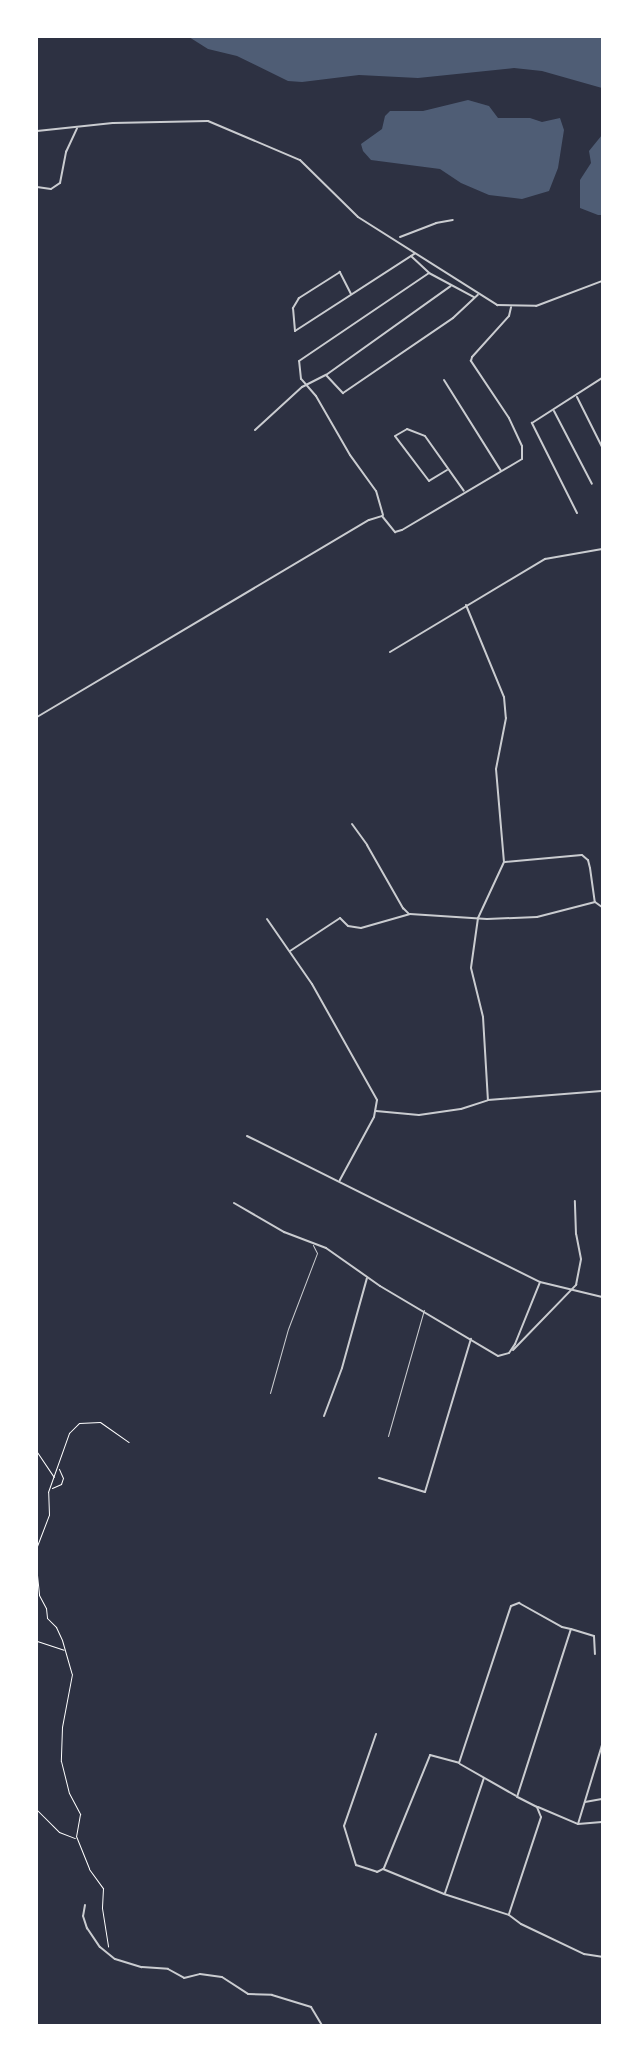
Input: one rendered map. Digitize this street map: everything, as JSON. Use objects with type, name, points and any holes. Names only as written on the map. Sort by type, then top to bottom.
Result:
[{"type":"street","points":[[37,131],[173,120],[208,121],[223,125],[300,160],[358,217],[412,255],[497,305],[525,308],[546,303],[602,281]]},
{"type":"street","points":[[37,187],[51,190],[60,183],[66,152],[77,128]]},
{"type":"street","points":[[400,237],[436,223],[453,220]]},
{"type":"street","points":[[412,255],[429,273],[474,297]]},
{"type":"street","points":[[351,294],[340,272],[318,285],[295,301],[292,317],[295,331],[412,255]]},
{"type":"street","points":[[429,273],[303,358],[299,371],[376,491],[382,503],[382,516],[395,532],[522,459],[522,446],[509,418],[474,367],[471,357],[509,316],[511,307]]},
{"type":"street","points":[[255,430],[307,384],[326,374],[451,286]]},
{"type":"street","points":[[326,374],[344,393],[453,318],[478,295]]},
{"type":"street","points":[[577,513],[532,423],[602,378]]},
{"type":"street","points":[[444,380],[502,472]]},
{"type":"street","points":[[599,381],[602,386]]},
{"type":"street","points":[[576,396],[602,447]]},
{"type":"street","points":[[553,410],[592,484]]},
{"type":"street","points":[[447,470],[429,481],[395,436],[407,429],[425,436],[464,492]]},
{"type":"street","points":[[37,717],[289,566],[369,520],[382,516]]},
{"type":"street","points":[[390,652],[545,559],[602,549]]},
{"type":"street","points":[[597,552],[602,555]]},
{"type":"street","points":[[466,605],[504,697],[506,718],[496,769],[504,862],[478,918],[471,968],[482,1017],[488,1100]]},
{"type":"street","points":[[352,824],[403,908],[410,914]]},
{"type":"street","points":[[504,862],[582,855],[588,860],[590,867],[595,902],[602,907]]},
{"type":"street","points":[[290,951],[339,918],[348,926],[361,928],[410,914],[478,918],[550,916],[595,902]]},
{"type":"street","points":[[267,919],[290,951],[374,1090],[376,1111],[340,1181]]},
{"type":"street","points":[[376,1111],[419,1115],[461,1109],[488,1100],[602,1090]]},
{"type":"street","points":[[247,1136],[540,1282],[602,1297]]},
{"type":"street","points":[[234,1203],[313,1245],[326,1248],[368,1278],[498,1356],[509,1353],[573,1290],[581,1259],[576,1234],[575,1201]]},
{"type":"street","points":[[324,1416],[345,1359],[368,1278]]},
{"type":"street","points":[[509,1353],[540,1282]]},
{"type":"street","points":[[379,1478],[425,1492],[471,1338]]},
{"type":"street","points":[[459,1763],[511,1606],[519,1603],[562,1627],[594,1636],[595,1654]]},
{"type":"street","points":[[517,1797],[571,1629]]},
{"type":"street","points":[[376,1734],[344,1826],[356,1865],[377,1872],[383,1869],[430,1755],[459,1763],[517,1797],[578,1824],[602,1822]]},
{"type":"street","points":[[578,1824],[602,1745]]},
{"type":"street","points":[[444,1894],[484,1778]]},
{"type":"street","points":[[584,1803],[602,1799]]},
{"type":"street","points":[[509,1914],[540,1823],[537,1807]]},
{"type":"street","points":[[383,1869],[444,1894],[509,1914],[521,1924],[584,1954],[602,1957]]},
{"type":"street","points":[[85,1905],[83,1916],[87,1928],[111,1956],[135,1966],[168,1969],[184,1978],[200,1974],[222,1977],[248,1994],[272,1995],[311,2007],[322,2025]]},
{"type":"lane","points":[[270,1393],[288,1329],[317,1253],[313,1245]]},
{"type":"lane","points":[[388,1436],[424,1310]]},
{"type":"path","points":[[37,1546],[49,1515],[47,1500],[67,1436],[79,1423],[100,1422],[129,1443]]},
{"type":"path","points":[[37,1452],[52,1469],[55,1479]]},
{"type":"path","points":[[52,1469],[58,1466]]},
{"type":"path","points":[[51,1488],[61,1485],[63,1478],[58,1466]]},
{"type":"path","points":[[37,1575],[39,1595],[46,1608],[47,1618],[56,1627],[72,1681],[62,1727],[61,1761],[69,1793],[80,1814],[76,1836],[89,1870],[103,1888],[102,1908],[111,1956]]},
{"type":"path","points":[[37,1642],[65,1651]]},
{"type":"path","points":[[37,1810],[59,1832],[75,1838]]},
{"type":"water","points":[[189,37],[602,37],[602,88],[542,71],[514,68],[418,78],[359,75],[302,82],[288,81],[237,56],[208,49]]},
{"type":"water","points":[[468,100],[489,106],[498,118],[530,118],[542,122],[560,118],[564,130],[558,168],[549,191],[522,199],[489,195],[461,183],[440,169],[371,160],[363,151],[361,144],[382,129],[385,116],[390,111],[423,111]]},
{"type":"water","points":[[602,135],[602,215],[598,215],[580,208],[580,180],[591,163],[589,151]]}]
